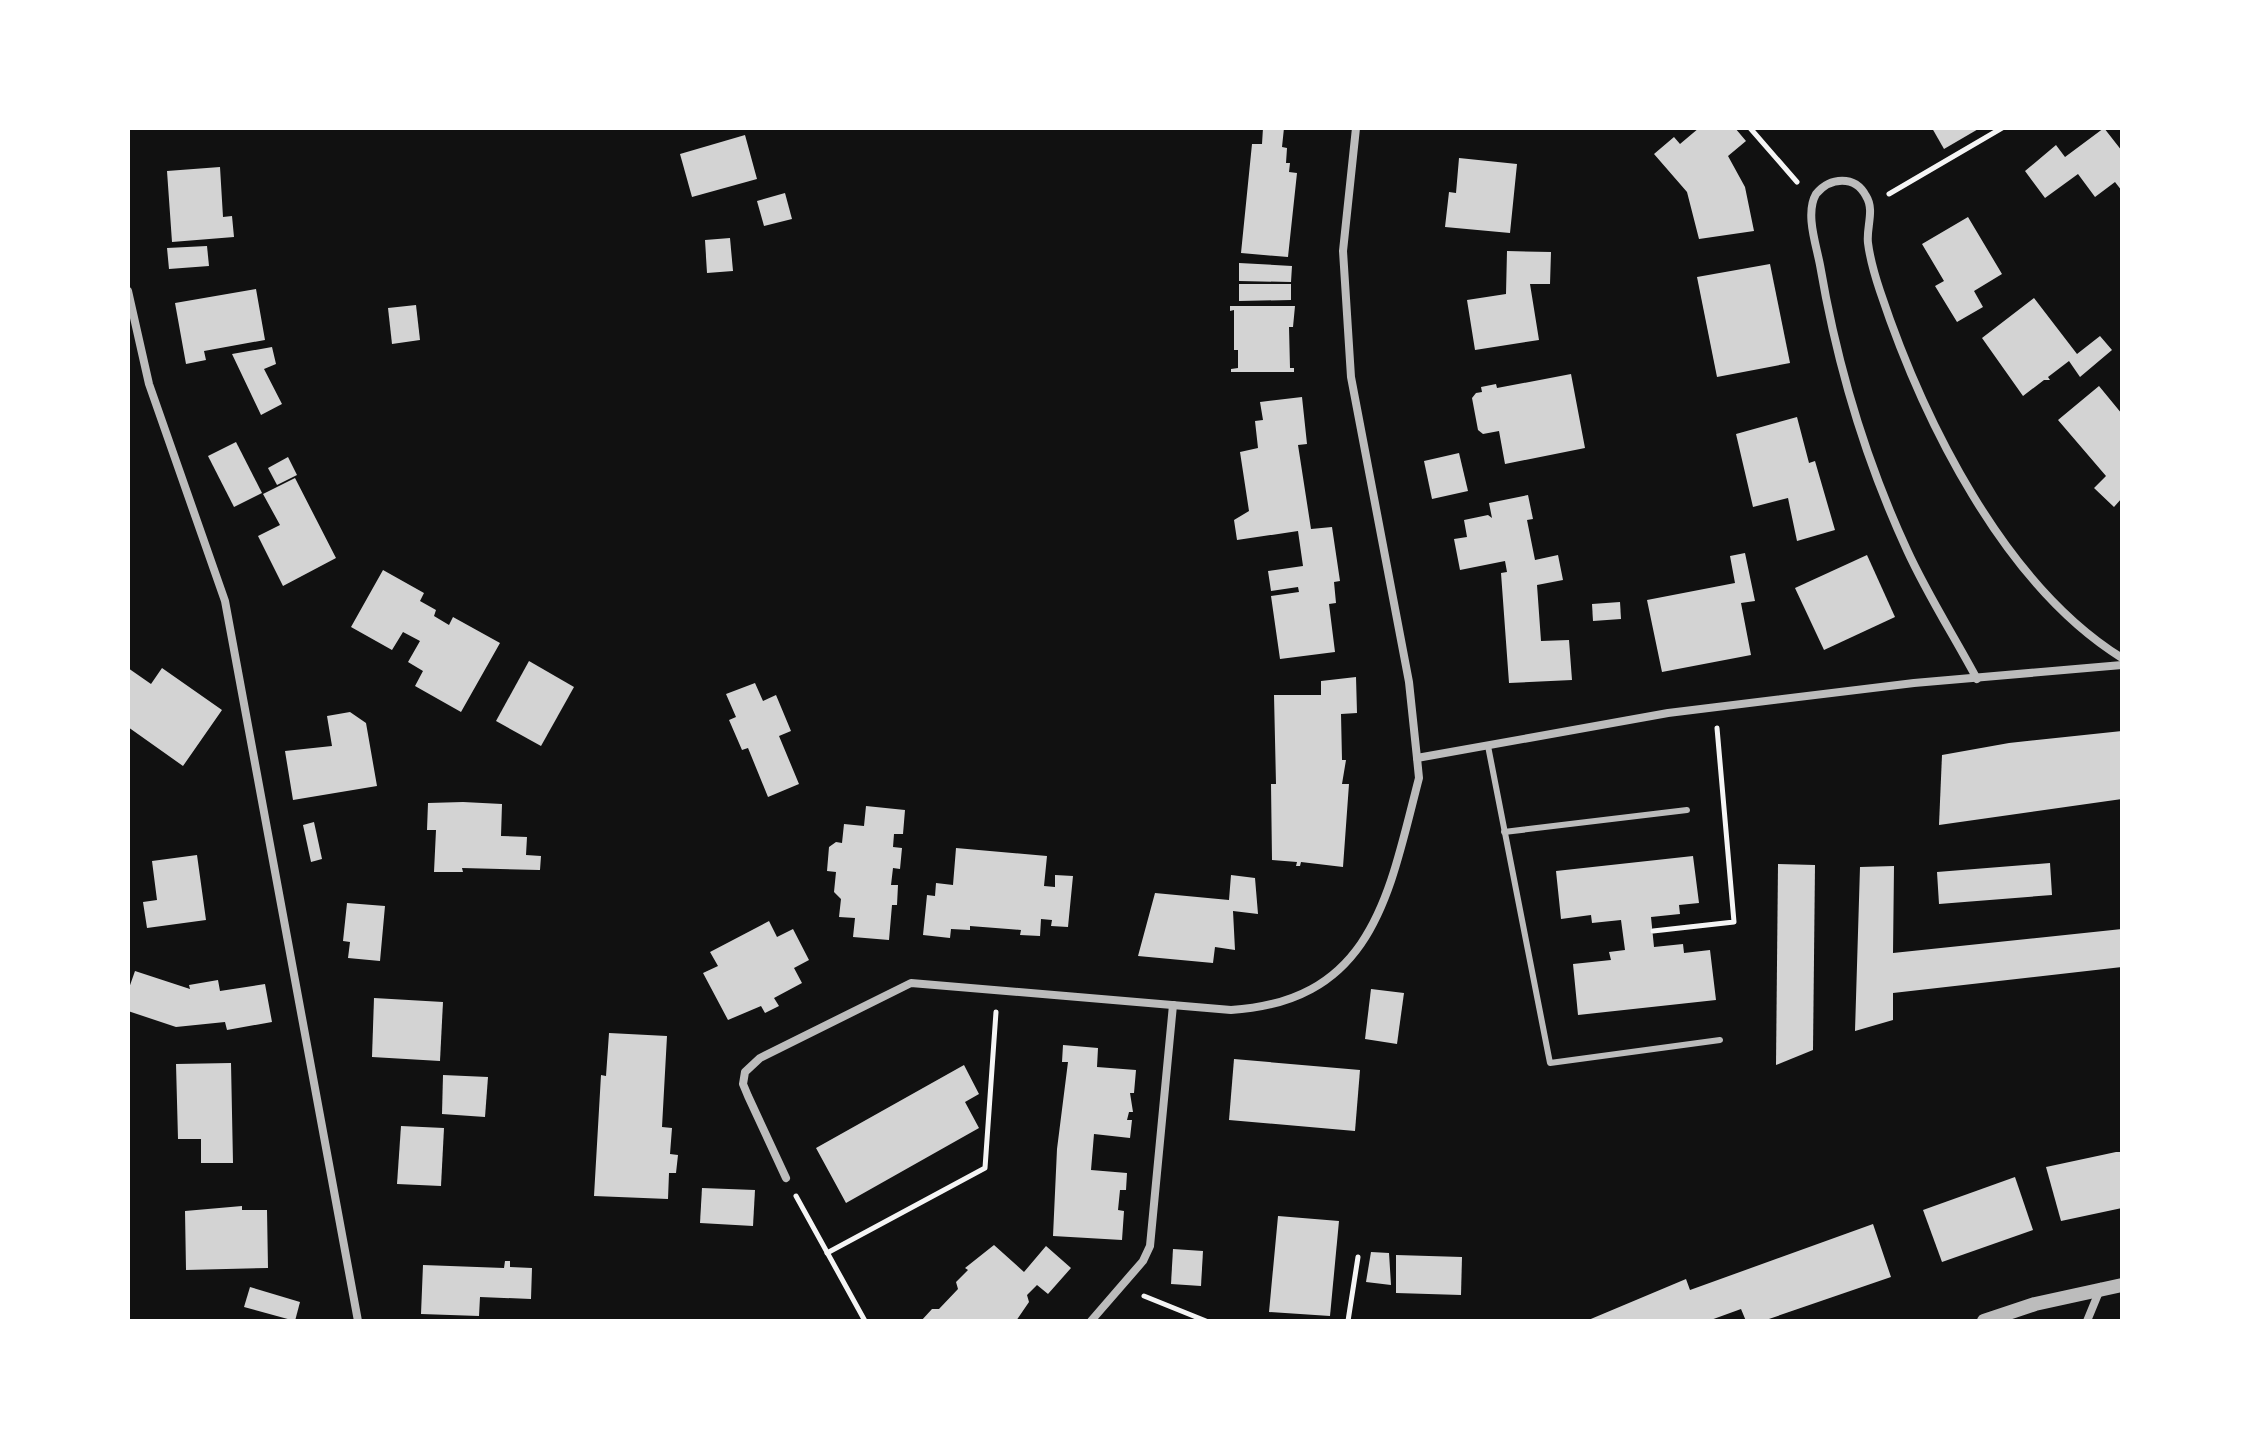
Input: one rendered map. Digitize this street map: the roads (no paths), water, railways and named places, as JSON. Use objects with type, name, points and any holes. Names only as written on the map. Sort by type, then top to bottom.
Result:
[{"type":"street","points":[[786,1178],[743,1084],[745,1072],[750,1065],[841,1015],[911,983],[1231,1010],[1274,1004],[1321,984],[1356,954],[1371,932],[1388,895],[1419,778],[1409,682],[1351,377],[1343,251],[1356,128]]},
{"type":"street","points":[[1977,679],[1908,554],[1873,471],[1838,356],[1811,214],[1813,200],[1826,184],[1843,180],[1861,188],[1870,205],[1868,241],[1879,288],[1916,384],[1974,495],[2031,581],[2094,641],[2122,658]]},
{"type":"street","points":[[128,291],[149,384],[225,601],[358,1321]]},
{"type":"street","points":[[1417,758],[1715,707],[2122,665]]},
{"type":"street","points":[[1091,1321],[1143,1261],[1154,1231],[1173,1005]]},
{"type":"street","points":[[1984,1321],[2102,1287],[2122,1285]]},
{"type":"street","points":[[2087,1321],[2102,1287]]},
{"type":"lane","points":[[1488,746],[1550,1063],[1720,1040]]},
{"type":"lane","points":[[1504,832],[1687,810]]}]
